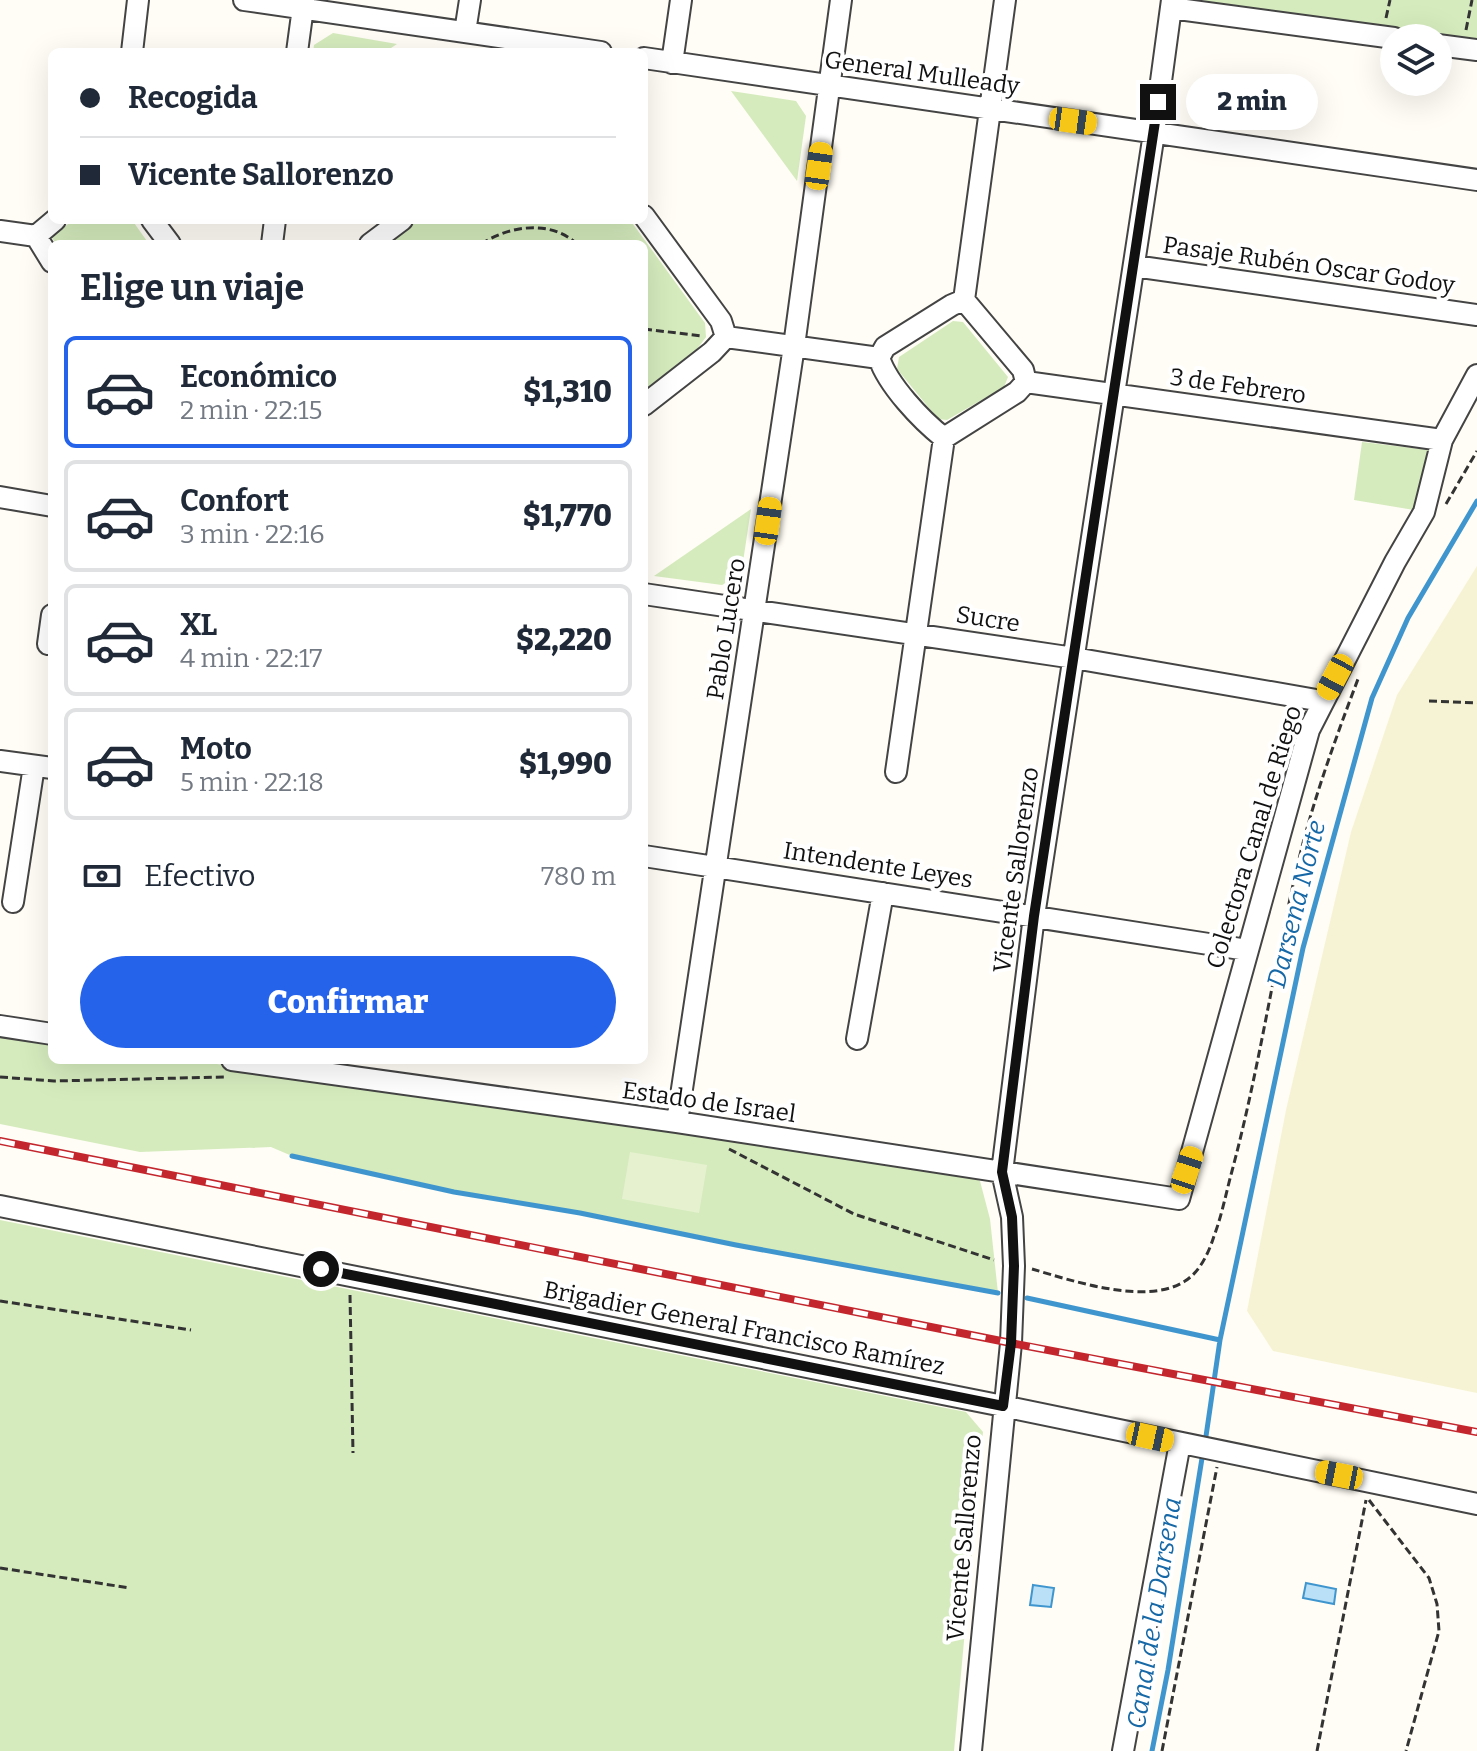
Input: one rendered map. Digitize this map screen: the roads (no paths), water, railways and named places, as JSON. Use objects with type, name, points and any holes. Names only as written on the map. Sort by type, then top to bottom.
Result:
[{"type":"street","points":[[132,48],[138,0]]},
{"type":"street","points":[[244,0],[303,4],[559,48]]},
{"type":"street","points":[[465,32],[470,0]]},
{"type":"street","points":[[672,63],[681,0]]},
{"type":"street","name":"Pablo Lucero","points":[[677,1122],[794,346],[841,0]]},
{"type":"street","points":[[944,438],[1017,392],[1026,382],[1023,370],[964,300],[1005,0]]},
{"type":"street","points":[[298,48],[303,4]]},
{"type":"street","points":[[1172,4],[1380,31]]},
{"type":"street","name":"Vicente Sallorenzo","points":[[971,1751],[1011,1343],[1012,1217],[1002,1172],[1034,916],[1172,4]]},
{"type":"street","name":"General Mulleady","points":[[648,59],[1477,180]]},
{"type":"street","points":[[648,221],[721,321],[712,352],[648,402]]},
{"type":"street","points":[[0,231],[36,236],[50,224]]},
{"type":"street","points":[[375,240],[397,224]]},
{"type":"street","points":[[36,236],[48,256]]},
{"type":"street","name":"Pasaje Rubén Oscar Godoy","points":[[1134,266],[1477,315]]},
{"type":"street","points":[[944,438],[884,372],[879,358],[885,347],[964,300]]},
{"type":"street","points":[[716,337],[879,358]]},
{"type":"street","name":"Colectora Canal de Riego","points":[[1179,1199],[1309,730],[1424,512],[1442,440],[1477,375]]},
{"type":"street","name":"3 de Febrero","points":[[1026,382],[1442,440]]},
{"type":"street","points":[[896,772],[944,438]]},
{"type":"street","points":[[0,497],[48,505]]},
{"type":"street","name":"Sucre","points":[[648,595],[1074,658],[1322,701]]},
{"type":"street","points":[[0,761],[43,767],[13,902]]},
{"type":"street","name":"Intendente Leyes","points":[[648,856],[1247,950]]},
{"type":"street","points":[[857,1039],[883,893]]},
{"type":"street","points":[[0,1026],[48,1033]]},
{"type":"street","name":"Estado de Israel","points":[[234,1068],[677,1122],[1179,1199]]},
{"type":"street","name":"Brigadier General Francisco Ramírez","points":[[0,1206],[1477,1504]]},
{"type":"street","points":[[1123,1751],[1202,1448]]},
{"type":"water","points":[[1306,1583],[1336,1589],[1334,1604],[1303,1598]]},
{"type":"water","points":[[1033,1585],[1054,1588],[1051,1607],[1030,1605]]},
{"type":"waterway","name":"Darsena Norte","points":[[1205,1443],[1220,1340],[1303,948],[1372,698],[1408,618],[1477,501]]},
{"type":"waterway","points":[[292,1156],[454,1192],[998,1293]]},
{"type":"waterway","points":[[1027,1298],[1220,1340]]},
{"type":"waterway","name":"Canal de la Darsena","points":[[1152,1751],[1203,1452]]},
{"type":"railway","points":[[0,1141],[1011,1343],[1477,1432]]}]
